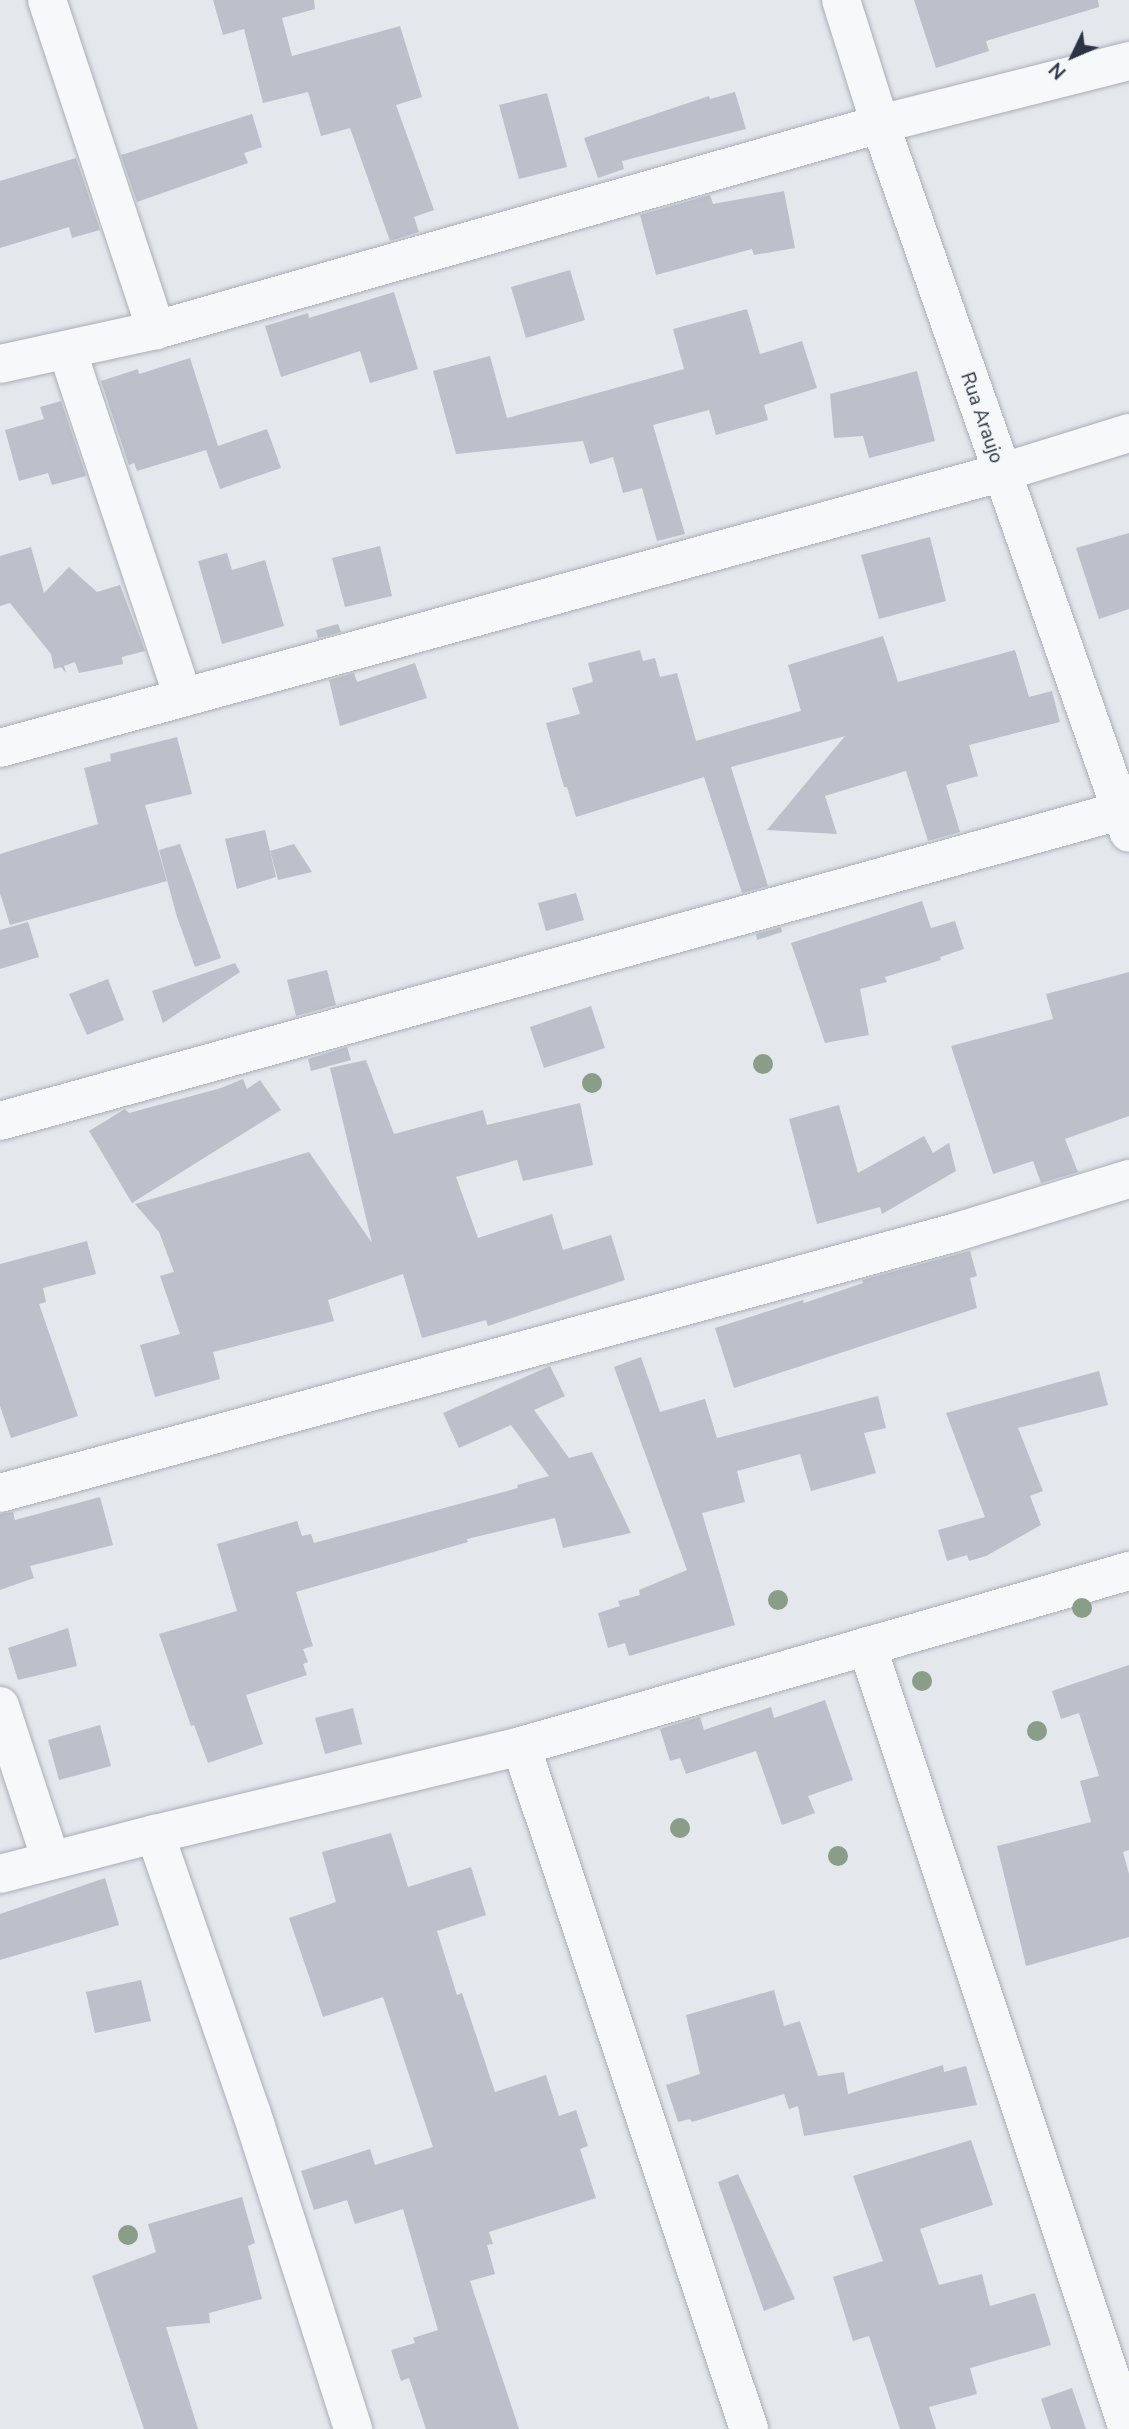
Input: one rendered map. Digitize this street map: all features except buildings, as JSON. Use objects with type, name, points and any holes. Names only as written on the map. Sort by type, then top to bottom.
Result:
[{"type":"street","points":[[47,0],[156,330]]},
{"type":"street","name":"Rua Araujo","points":[[841,0],[880,124],[1000,473],[1114,736],[1126,822]]},
{"type":"street","points":[[0,365],[156,330],[880,124],[1129,61]]},
{"type":"street","points":[[67,350],[183,696]]},
{"type":"street","points":[[0,748],[1000,473],[1129,433]]},
{"type":"street","points":[[0,1121],[1126,822]]},
{"type":"street","points":[[0,1493],[876,1255],[1129,1179]]},
{"type":"street","points":[[0,1874],[521,1746],[1129,1571]]},
{"type":"street","points":[[867,1646],[1128,2429]]},
{"type":"street","points":[[0,1706],[51,1860]]},
{"type":"street","points":[[521,1746],[748,2429]]},
{"type":"street","points":[[155,1834],[252,2114],[354,2429]]}]
